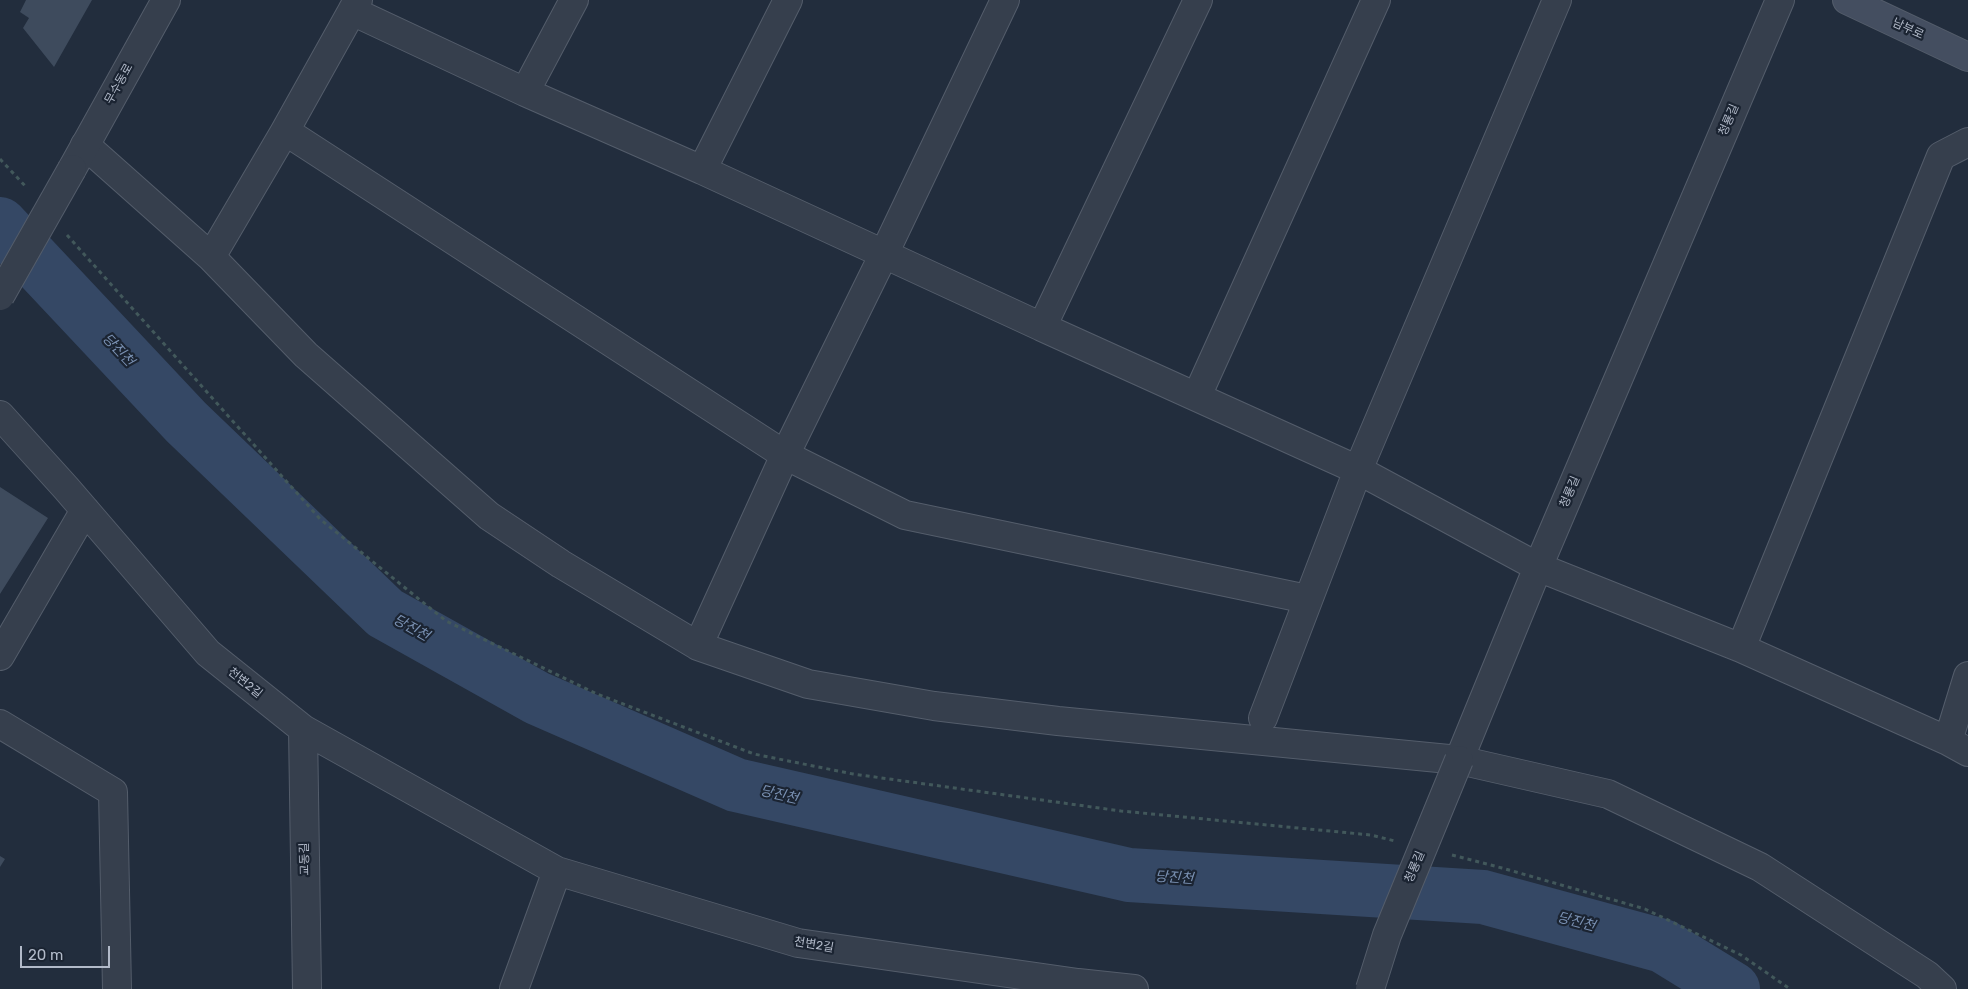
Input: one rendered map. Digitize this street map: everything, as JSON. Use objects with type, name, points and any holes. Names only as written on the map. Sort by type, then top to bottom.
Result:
[{"type":"main road","name":"남부로","points":[[1848,0],[1968,57]]},
{"type":"street","name":"무수동로","points":[[0,296],[166,0]]},
{"type":"street","points":[[525,92],[574,0]]},
{"type":"street","points":[[702,170],[788,0]]},
{"type":"street","points":[[698,646],[785,455],[884,254],[1005,0]]},
{"type":"street","points":[[1042,327],[1198,0]]},
{"type":"street","points":[[1197,396],[1376,0]]},
{"type":"street","points":[[1263,718],[1358,470],[1557,0]]},
{"type":"street","name":"청룡길","points":[[1370,989],[1387,935],[1538,567],[1780,0]]},
{"type":"street","points":[[211,256],[285,131],[355,6],[525,92],[702,170],[1358,470],[1538,567],[1741,648],[1958,746],[1968,676]]},
{"type":"street","points":[[285,131],[785,455],[904,515],[1308,598]]},
{"type":"street","points":[[1741,648],[1941,156],[1968,142]]},
{"type":"street","points":[[85,145],[211,256],[306,355],[489,516],[561,564],[698,646],[808,684],[934,706],[1058,721],[1459,760],[1608,794],[1760,867],[1927,975],[1942,989]]},
{"type":"street","name":"천변2길","points":[[0,415],[86,510],[208,654],[303,729],[557,871],[798,943],[1078,986],[1134,989]]},
{"type":"street","points":[[0,656],[86,510]]},
{"type":"street","points":[[0,724],[113,792],[117,989]]},
{"type":"street","name":"교동길","points":[[303,729],[307,989]]},
{"type":"street","points":[[514,989],[557,871]]},
{"type":"building","points":[[26,0],[92,0],[54,67],[23,28],[29,18],[20,12]]},
{"type":"building","points":[[0,487],[48,518],[0,594]]},
{"type":"building","points":[[0,856],[5,859],[0,867]]},
{"type":"waterway","name":"당진천","points":[[0,224],[186,422],[385,613],[537,698],[736,785],[1129,875],[1483,897],[1663,946],[1733,989]]}]
